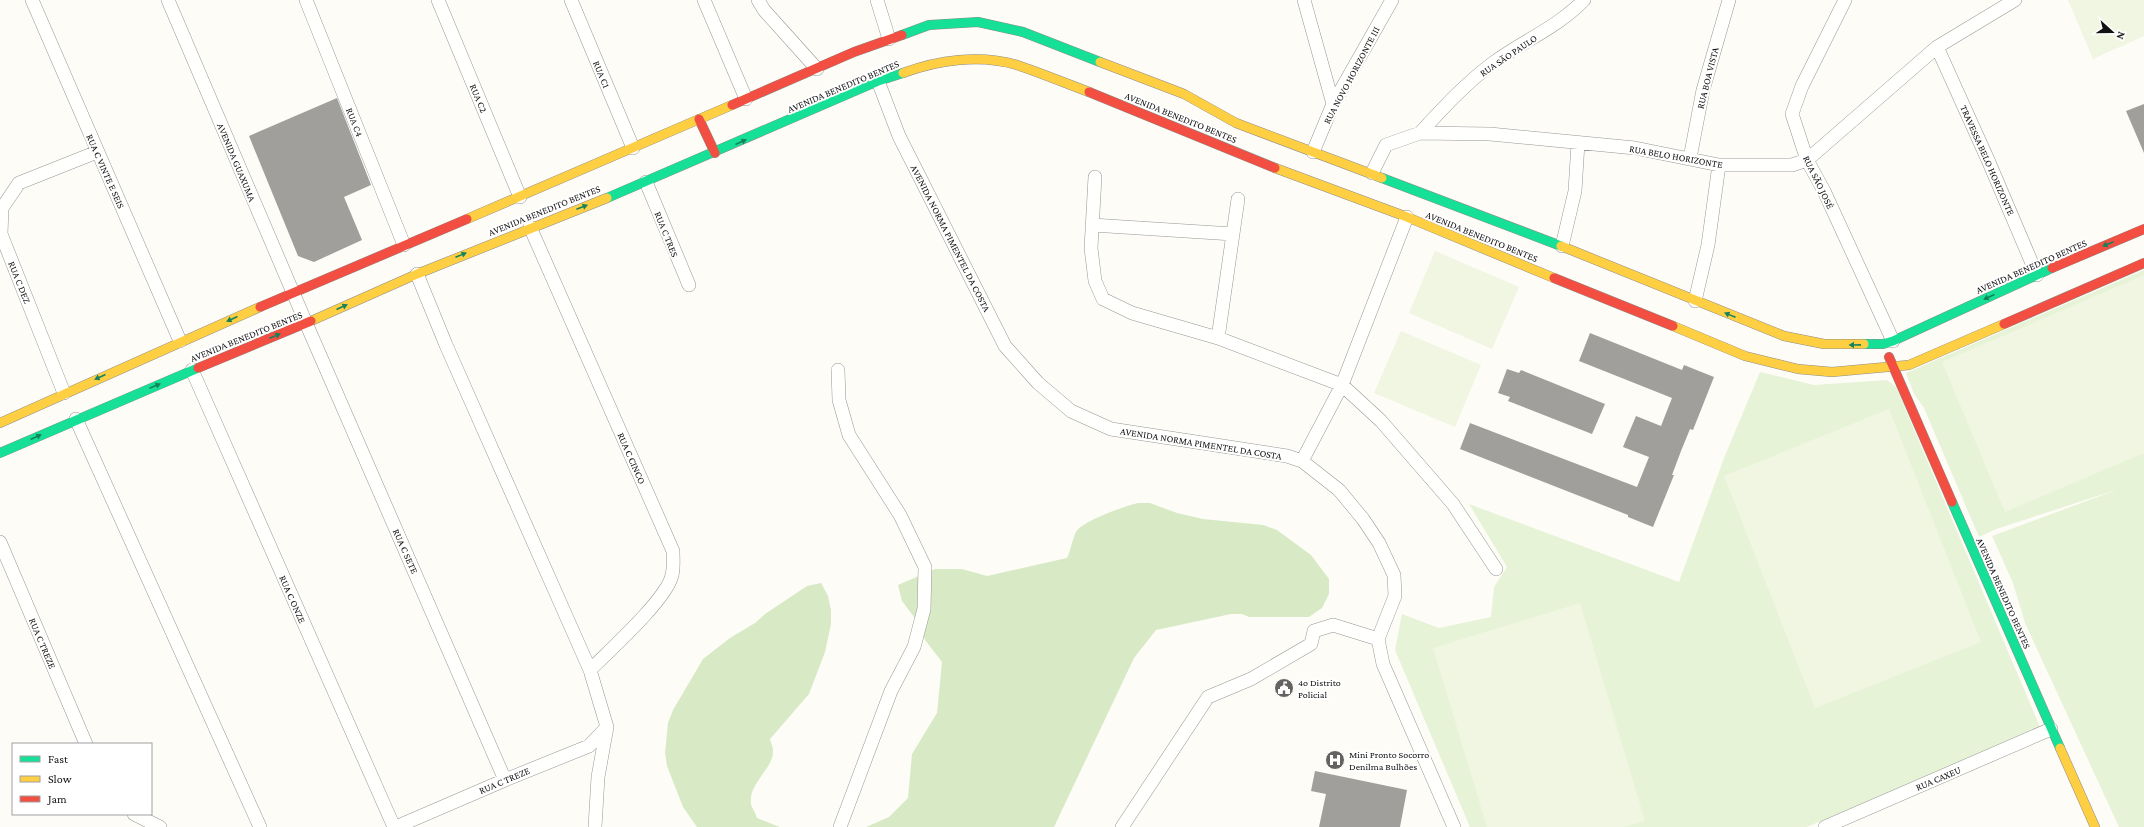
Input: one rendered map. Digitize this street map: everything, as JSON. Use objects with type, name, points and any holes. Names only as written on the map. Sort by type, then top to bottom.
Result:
[{"type":"street","name":"RUA C VINTE E SEIS","points":[[32,0],[180,342]]},
{"type":"street","name":"AVENIDA GUAXUMA","points":[[168,0],[306,323]]},
{"type":"street","name":"RUA C4","points":[[306,0],[404,245]]},
{"type":"street","name":"RUA C2","points":[[438,0],[520,197]]},
{"type":"street","name":"RUA C1","points":[[571,0],[633,148]]},
{"type":"street","points":[[704,0],[746,98]]},
{"type":"street","points":[[758,0],[764,10],[817,69]]},
{"type":"street","points":[[877,0],[890,39]]},
{"type":"street","points":[[1304,0],[1333,104]]},
{"type":"street","name":"RUA NOVO HORIZONTE III","points":[[1313,152],[1333,104],[1392,0]]},
{"type":"street","name":"RUA SÃO PAULO","points":[[1420,133],[1456,94],[1493,63],[1570,14],[1584,0]]},
{"type":"street","name":"RUA BOA VISTA","points":[[1690,158],[1703,90],[1729,0]]},
{"type":"street","name":"RUA SÃO JOSÉ","points":[[1845,0],[1795,103],[1792,114],[1807,160],[1824,191],[1888,342]]},
{"type":"street","name":"RUA BELO HORIZONTE","points":[[1372,173],[1386,145],[1420,133],[1490,134],[1635,148],[1719,165],[1792,166],[1807,160],[1937,47],[2015,0]]},
{"type":"street","name":"AVENIDA BENEDITO BENTES","points":[[0,423],[64,393],[293,292],[520,197],[854,52],[929,25],[978,22],[1023,32],[1184,94],[1235,126],[1372,173],[1562,246],[1784,336],[1824,344],[1888,342],[2144,229]]},
{"type":"street","name":"TRAVESSA BELO HORIZONTE","points":[[1937,47],[1988,160],[2037,275]]},
{"type":"street","name":"AVENIDA BENEDITO BENTES","points":[[0,453],[76,419],[306,323],[417,274],[715,153],[878,81],[916,68],[956,60],[982,60],[1016,65],[1228,145],[1757,359],[1798,370],[1832,372],[1894,368],[1909,365],[2144,263]]},
{"type":"street","name":"AVENIDA NORMA PIMENTEL DA COSTA","points":[[878,81],[899,136],[1005,346],[1038,383],[1071,411],[1111,429],[1287,456],[1302,461],[1339,490],[1363,519],[1379,543],[1394,575],[1395,596],[1378,639]]},
{"type":"street","points":[[699,119],[715,153]]},
{"type":"street","points":[[1562,246],[1575,191],[1578,143]]},
{"type":"street","name":"RUA C DEZ","points":[[64,393],[1,234],[2,208],[19,183],[97,152]]},
{"type":"street","points":[[1696,301],[1708,245],[1719,165]]},
{"type":"street","points":[[1095,178],[1091,248],[1095,281],[1103,298],[1132,313],[1218,338],[1342,385],[1380,421],[1453,504],[1496,569]]},
{"type":"street","name":"RUA C TRES","points":[[646,182],[689,285]]},
{"type":"street","points":[[1218,338],[1238,199]]},
{"type":"street","points":[[1302,461],[1342,385],[1408,217]]},
{"type":"street","points":[[1092,225],[1233,234]]},
{"type":"street","name":"RUA C CINCO","points":[[530,227],[673,551],[672,576],[668,586],[643,618],[590,670]]},
{"type":"street","points":[[417,274],[446,345],[590,670],[607,727],[598,777],[595,827]]},
{"type":"street","name":"RUA C SETE","points":[[306,323],[505,780]]},
{"type":"street","name":"AVENIDA BENEDITO BENTES","points":[[1888,342],[1894,368],[2095,827]]},
{"type":"street","name":"RUA C ONZE","points":[[192,370],[395,827]]},
{"type":"street","points":[[838,370],[839,400],[849,435],[900,515],[925,567],[924,609],[914,647],[891,691],[840,827]]},
{"type":"street","points":[[76,419],[260,827]]},
{"type":"street","name":"RUA C TREZE","points":[[0,542],[86,743]]},
{"type":"street","points":[[1122,827],[1208,696],[1251,679],[1311,644],[1314,631],[1333,625],[1378,639],[1383,664],[1454,827]]},
{"type":"street","name":"RUA C TREZE","points":[[395,827],[589,746],[603,734],[607,727]]},
{"type":"street","name":"RUA CAXEU","points":[[1825,827],[2051,729]]},
{"type":"street","points":[[136,815],[160,827]]},
{"type":"green space","points":[[2068,0],[2144,0],[2144,36],[2093,59]]},
{"type":"green space","points":[[1435,251],[1519,287],[1492,349],[1409,313]]},
{"type":"green space","points":[[2144,270],[2144,827],[2119,827],[2025,623],[2013,583],[1992,536],[2119,489],[1996,529],[1979,537],[1924,408],[1914,394],[1906,373]]},
{"type":"green space","points":[[2144,275],[2144,453],[2005,512],[1942,362]]},
{"type":"green space","points":[[1401,331],[1481,365],[1455,427],[1374,393]]},
{"type":"green space","points":[[1760,372],[1814,385],[1887,380],[1896,387],[2040,727],[1807,827],[1470,827],[1395,650],[1402,614],[1439,628],[1491,617],[1494,587],[1507,567],[1469,504],[1679,582],[1724,458]]},
{"type":"green space","points":[[1889,409],[1981,642],[1815,708],[1724,476]]},
{"type":"green space","points":[[1138,503],[1150,503],[1177,513],[1203,519],[1263,525],[1277,530],[1311,555],[1329,579],[1329,594],[1322,608],[1309,617],[1249,617],[1242,614],[1231,614],[1156,630],[1134,658],[1054,827],[866,827],[889,817],[908,798],[912,754],[937,713],[942,662],[925,640],[920,625],[902,601],[898,585],[935,569],[962,569],[987,576],[1067,558],[1076,532],[1086,523],[1104,514]]},
{"type":"green space","points":[[821,583],[828,596],[831,610],[831,624],[825,652],[809,694],[770,739],[773,750],[770,764],[757,782],[751,796],[751,804],[757,818],[780,827],[697,827],[683,807],[667,766],[665,753],[668,723],[673,710],[703,659],[730,638],[755,623],[765,614],[807,586]]},
{"type":"green space","points":[[1580,603],[1645,821],[1624,827],[1487,827],[1433,648]]},
{"type":"building","points":[[337,98],[371,185],[344,197],[362,240],[314,262],[298,256],[249,136]]},
{"type":"building","points":[[2144,104],[2144,153],[2126,111]]},
{"type":"building","points":[[1590,333],[1682,370],[1684,365],[1714,377],[1693,430],[1690,429],[1681,451],[1672,475],[1674,475],[1653,527],[1628,517],[1628,515],[1460,449],[1470,423],[1637,487],[1649,457],[1623,447],[1636,416],[1661,426],[1672,398],[1579,361]]},
{"type":"building","points":[[1507,369],[1519,373],[1521,370],[1605,404],[1592,434],[1508,401],[1510,397],[1498,393]]},
{"type":"building","points":[[1315,771],[1407,790],[1400,827],[1319,827],[1326,794],[1311,791]]},
{"type":"traffic: fast","points":[[902,35],[929,25],[978,22],[1023,32],[1100,62]]},
{"type":"traffic: fast","points":[[607,198],[878,81],[903,73]]},
{"type":"traffic: fast","points":[[1382,178],[1561,246]]},
{"type":"traffic: fast","points":[[1864,344],[1883,344],[1893,341],[2052,268]]},
{"type":"traffic: fast","points":[[0,453],[198,368]]},
{"type":"traffic: fast","points":[[1952,502],[2060,748]]},
{"type":"traffic: slow","points":[[903,73],[916,68],[945,62],[974,59],[988,60],[1017,65],[1089,92]]},
{"type":"traffic: slow","points":[[1100,62],[1184,94],[1236,123],[1382,178]]},
{"type":"traffic: slow","points":[[467,219],[732,105]]},
{"type":"traffic: slow","points":[[1275,168],[1407,217],[1554,278]]},
{"type":"traffic: slow","points":[[311,321],[417,274],[607,198]]},
{"type":"traffic: slow","points":[[1561,246],[1784,336],[1824,344],[1864,344]]},
{"type":"traffic: slow","points":[[0,423],[260,307]]},
{"type":"traffic: slow","points":[[1673,326],[1745,356],[1798,369],[1832,372],[1909,365],[2004,324]]},
{"type":"traffic: slow","points":[[2060,748],[2095,827]]},
{"type":"traffic: jam","points":[[732,105],[854,52],[902,35]]},
{"type":"traffic: jam","points":[[1089,92],[1275,168]]},
{"type":"traffic: jam","points":[[699,119],[715,153]]},
{"type":"traffic: jam","points":[[260,307],[467,219]]},
{"type":"traffic: jam","points":[[2052,268],[2144,229]]},
{"type":"traffic: jam","points":[[2004,324],[2144,263]]},
{"type":"traffic: jam","points":[[1554,278],[1673,326]]},
{"type":"traffic: jam","points":[[198,368],[311,321]]},
{"type":"traffic: jam","points":[[1889,357],[1952,502]]},
{"type":"place","name":"4o Distrito Policial","points":[[1284,688]]},
{"type":"place","name":"Mini Pronto Socorro Denilma Bulhões","points":[[1335,760]]}]
